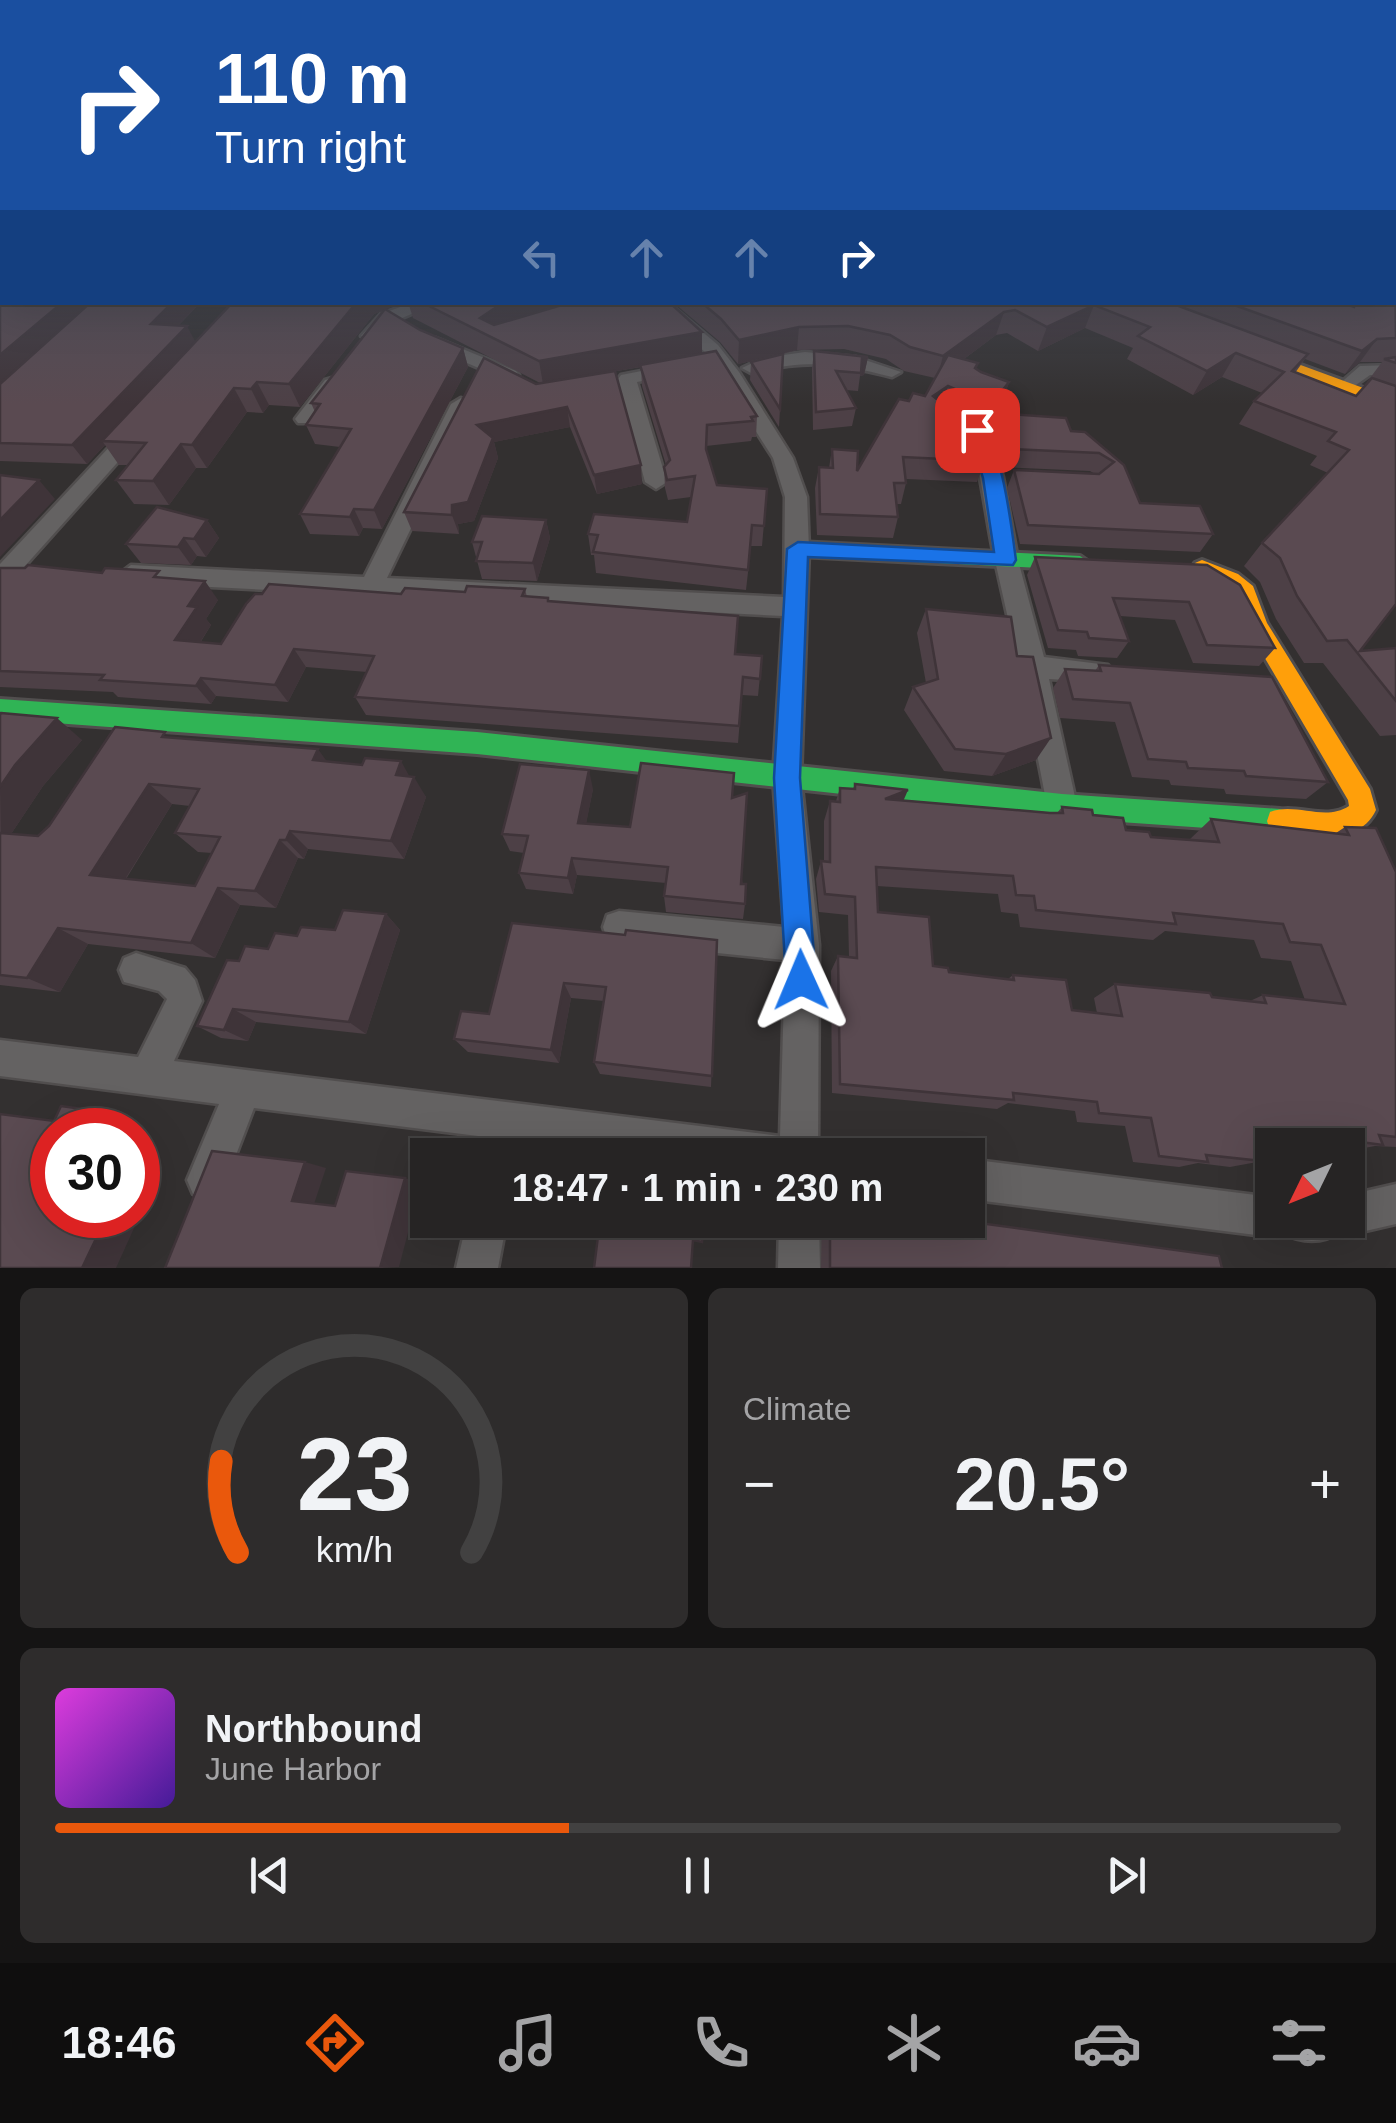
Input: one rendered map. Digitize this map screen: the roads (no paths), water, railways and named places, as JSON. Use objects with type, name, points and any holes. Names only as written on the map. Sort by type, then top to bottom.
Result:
[{"type":"street","points":[[304,419],[355,356],[379,318],[421,305]]},
{"type":"street","points":[[659,305],[788,470],[796,498],[798,549],[787,778],[802,945],[798,1138]]},
{"type":"street","points":[[379,318],[506,373],[533,391]]},
{"type":"street","points":[[1234,346],[1396,406]]},
{"type":"street","points":[[656,482],[618,380],[819,354],[892,372]]},
{"type":"street","points":[[372,584],[426,468],[482,364]]},
{"type":"street","points":[[1346,386],[1366,370],[1396,370]]},
{"type":"street","points":[[4,574],[150,415]]},
{"type":"street","points":[[941,417],[980,433],[1003,478],[1006,560],[1034,667],[1062,806]]},
{"type":"street","points":[[798,549],[1101,563]]},
{"type":"street","points":[[0,709],[478,742],[1062,806],[1340,825],[1356,820],[1363,810],[1361,797],[1238,584],[1196,566],[1178,566]]},
{"type":"street","points":[[4,574],[47,571]]},
{"type":"street","points":[[104,573],[796,607]]},
{"type":"street","points":[[1034,667],[1126,674]]},
{"type":"street","points":[[1256,682],[1294,684]]},
{"type":"street","points":[[620,927],[802,945]]},
{"type":"street","points":[[136,970],[168,976],[184,992],[185,1001],[147,1078]]},
{"type":"street","points":[[0,1058],[244,1087],[504,1138]]},
{"type":"street","points":[[193,1214],[244,1087]]},
{"type":"street","points":[[985,1180],[1255,1215]]},
{"type":"street","points":[[1365,1211],[1396,1204]]},
{"type":"street","points":[[477,1268],[483,1238]]},
{"type":"street","points":[[799,1238],[799,1268]]}]
